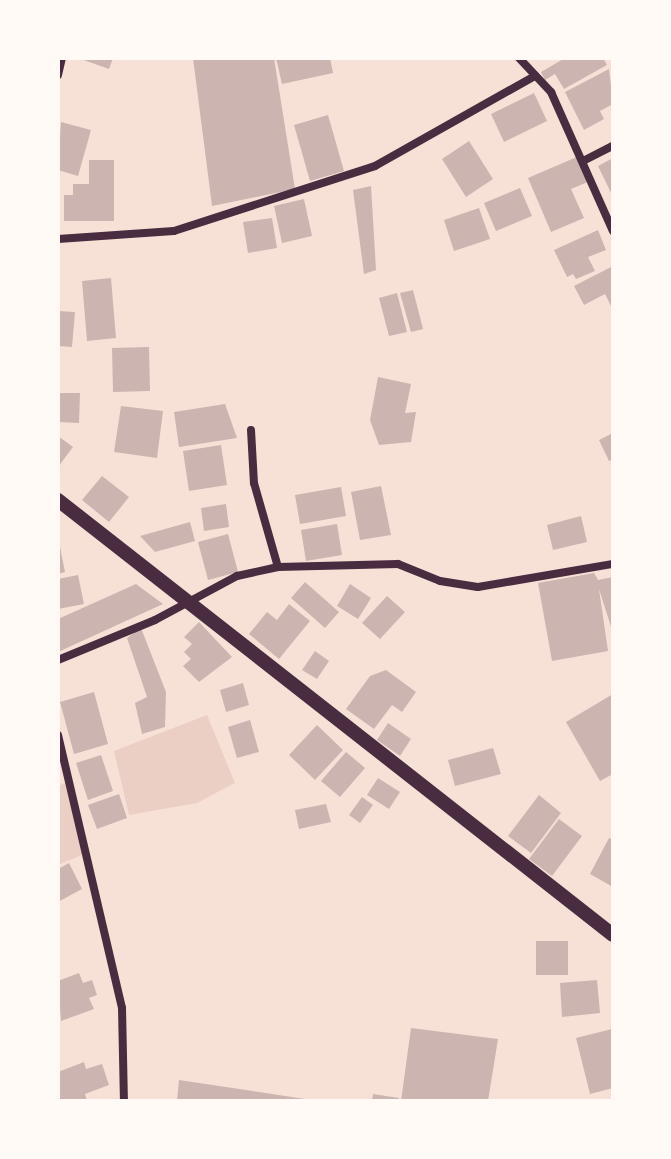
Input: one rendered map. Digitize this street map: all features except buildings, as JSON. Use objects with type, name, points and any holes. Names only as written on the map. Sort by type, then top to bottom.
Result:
[{"type":"street","points":[[58,75],[62,58]]},
{"type":"street","points":[[519,58],[551,92],[585,160],[613,231]]},
{"type":"street","points":[[58,239],[174,231],[375,166],[535,76]]},
{"type":"street","points":[[585,160],[613,146]]},
{"type":"street","points":[[251,430],[254,483],[278,567]]},
{"type":"street","points":[[58,500],[613,935]]},
{"type":"street","points":[[58,660],[155,620],[184,600],[237,576],[278,567],[398,564],[440,581],[478,587],[613,564]]},
{"type":"street","points":[[58,735],[122,1008],[124,1101]]},
{"type":"shaded area","points":[[207,715],[235,783],[197,803],[129,815],[114,751]]},
{"type":"shaded area","points":[[65,783],[84,854],[58,865],[58,786]]}]
